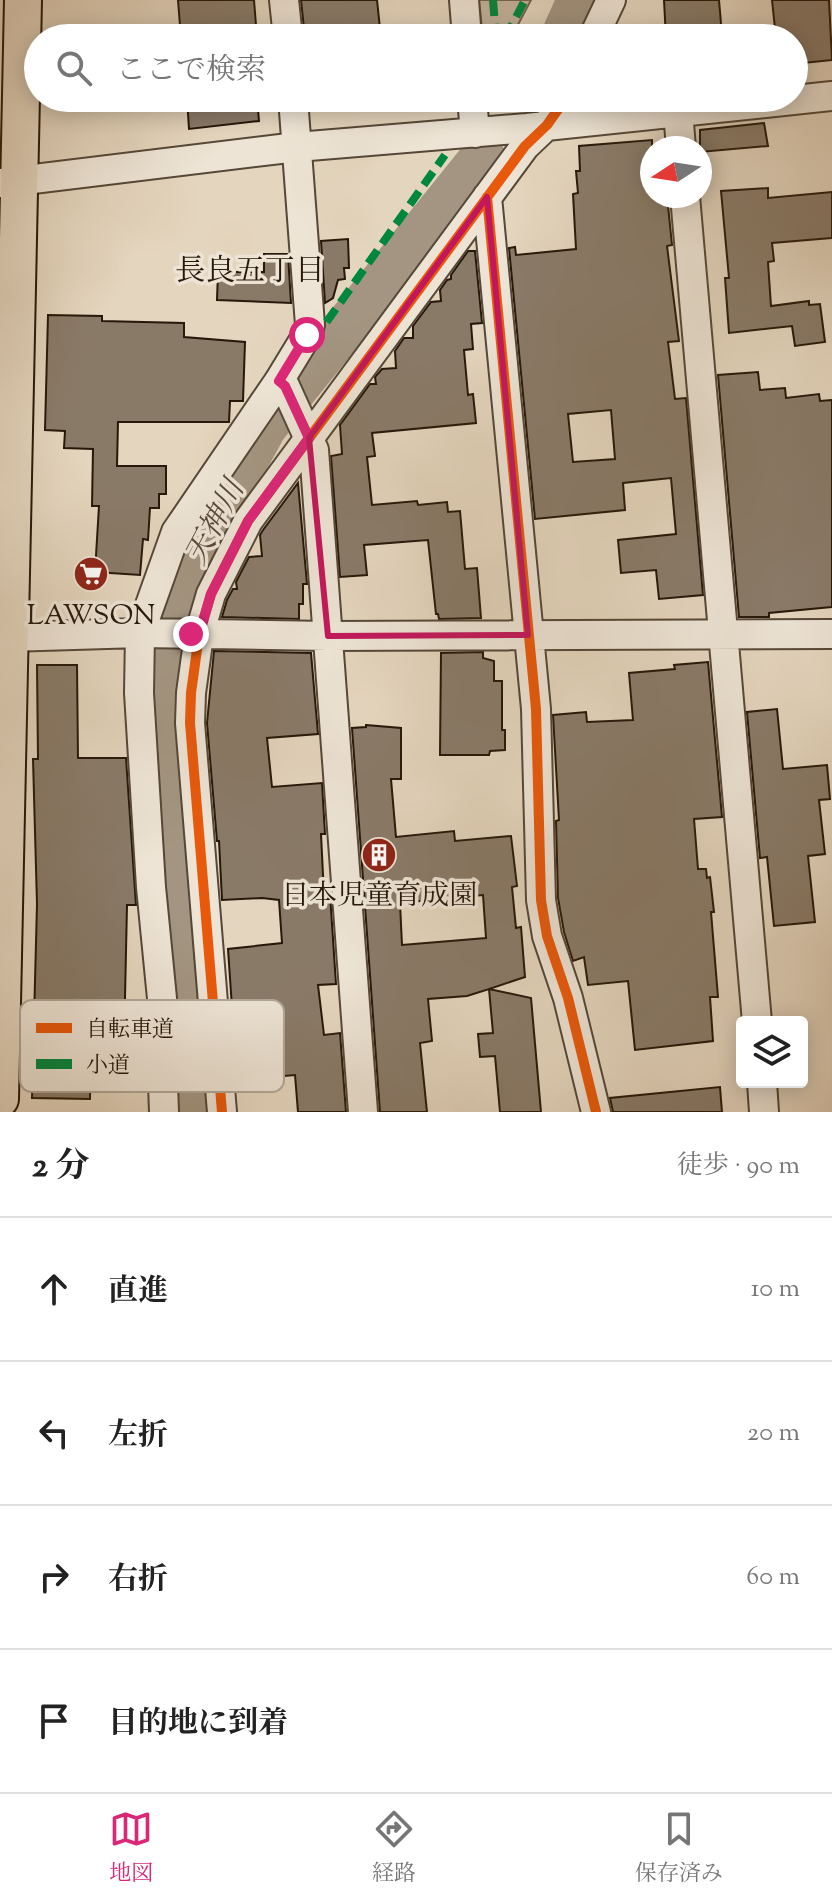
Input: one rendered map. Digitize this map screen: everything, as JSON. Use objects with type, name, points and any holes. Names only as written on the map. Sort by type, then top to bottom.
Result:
[{"type":"main road","points":[[0,1099],[8,637],[10,182],[23,0]]},
{"type":"street","points":[[284,0],[287,24]]},
{"type":"street","points":[[464,0],[466,24]]},
{"type":"street","points":[[600,24],[611,0]]},
{"type":"street","points":[[808,98],[832,96]]},
{"type":"street","points":[[162,1000],[150,872],[139,693],[145,633],[176,532],[282,383],[310,325],[294,112]]},
{"type":"street","points":[[474,112],[477,132]]},
{"type":"street","points":[[213,1000],[190,723],[195,634],[211,594],[248,521],[308,434],[537,127],[552,112]]},
{"type":"street","points":[[10,182],[297,147],[537,127],[669,112]]},
{"type":"street","points":[[678,112],[680,136]]},
{"type":"street","points":[[487,197],[536,709],[541,900],[547,936],[568,998],[596,1112]]},
{"type":"street","points":[[686,208],[756,1016]]},
{"type":"street","points":[[282,383],[314,450],[363,1112]]},
{"type":"street","points":[[8,637],[145,633],[328,636],[832,634]]},
{"type":"street","points":[[762,1088],[764,1112]]},
{"type":"street","points":[[163,1092],[164,1112]]},
{"type":"street","points":[[220,1092],[222,1112]]},
{"type":"highlighted area","points":[[487,197],[528,635],[328,636],[309,438]]},
{"type":"shaded area","points":[[479,0],[531,0],[518,24],[482,24]]},
{"type":"building","points":[[178,0],[254,0],[256,24],[180,24]]},
{"type":"building","points":[[301,0],[377,0],[380,24],[304,24]]},
{"type":"building","points":[[664,0],[719,0],[721,24],[665,24]]},
{"type":"building","points":[[772,0],[829,0],[832,60],[808,63],[808,24],[775,24]]},
{"type":"building","points":[[188,112],[258,112],[259,121],[189,129]]},
{"type":"building","points":[[764,123],[768,146],[712,151],[712,136],[700,136],[700,130]]},
{"type":"building","points":[[640,141],[640,208],[668,208],[672,245],[667,246],[679,341],[668,342],[675,399],[686,398],[703,595],[659,599],[656,570],[621,573],[618,540],[676,534],[671,478],[623,483],[625,510],[535,519],[509,248],[515,247],[516,255],[576,249],[573,194],[578,193],[576,171],[580,171],[579,146]],"holes":[[[611,410],[615,459],[573,462],[568,414]]]},
{"type":"building","points":[[768,188],[768,198],[832,192],[832,238],[772,243],[774,261],[768,262],[771,306],[809,301],[809,305],[820,304],[825,342],[795,346],[792,326],[729,333],[725,278],[729,278],[721,191]]},
{"type":"building","points":[[348,239],[349,268],[344,268],[345,279],[338,280],[333,298],[325,303],[321,241]]},
{"type":"building","points":[[468,251],[475,251],[482,323],[471,324],[473,349],[464,350],[468,395],[473,394],[476,423],[372,433],[375,456],[367,457],[372,505],[447,502],[448,512],[460,511],[465,569],[477,568],[481,618],[439,619],[428,540],[364,545],[367,575],[340,577],[331,456],[342,454],[340,425],[370,384],[376,384],[375,377],[382,369],[396,368],[395,351],[404,338],[413,338],[413,326],[431,302],[441,301],[440,290],[451,279]]},
{"type":"building","points":[[264,254],[288,254],[291,303],[217,300],[218,272],[264,272]]},
{"type":"building","points":[[48,315],[102,316],[102,321],[184,323],[184,337],[245,342],[243,401],[230,401],[229,422],[118,422],[117,466],[166,466],[166,494],[159,494],[159,508],[150,508],[148,540],[143,539],[140,575],[95,572],[99,506],[92,506],[93,449],[64,448],[65,431],[45,430]]},
{"type":"building","points":[[758,372],[760,390],[785,388],[786,398],[819,394],[820,401],[832,400],[832,607],[769,613],[769,617],[739,617],[718,375]]},
{"type":"building","points":[[298,483],[307,584],[303,584],[299,619],[222,617],[227,600],[233,589],[237,589],[236,582],[249,557],[262,556],[260,535]]},
{"type":"building","points":[[214,651],[311,653],[318,734],[267,738],[272,787],[322,783],[325,834],[321,834],[323,875],[325,895],[330,894],[336,984],[318,985],[324,1035],[340,1033],[346,1112],[298,1112],[295,1075],[284,1076],[284,1000],[232,1000],[228,949],[282,943],[279,900],[222,900],[207,723]]},
{"type":"building","points":[[483,652],[483,658],[494,661],[494,681],[502,681],[505,750],[490,751],[489,755],[440,755],[441,653]]},
{"type":"building","points":[[708,662],[722,817],[694,819],[698,869],[706,869],[707,878],[710,877],[714,912],[711,912],[718,997],[710,997],[713,1041],[635,1050],[628,981],[588,985],[584,957],[573,961],[564,932],[558,898],[556,821],[559,820],[553,715],[586,712],[587,722],[633,720],[629,673]]},
{"type":"building","points":[[37,665],[77,665],[78,758],[126,758],[136,905],[127,905],[125,1000],[35,1000],[37,904],[33,759],[38,759]]},
{"type":"building","points":[[777,709],[783,769],[827,765],[830,799],[819,800],[825,854],[808,856],[815,922],[774,926],[767,857],[760,858],[747,712]]},
{"type":"building","points":[[352,728],[401,728],[401,779],[391,779],[396,837],[454,831],[455,841],[511,836],[517,886],[512,887],[516,928],[521,927],[525,977],[467,996],[428,999],[432,1041],[420,1043],[427,1112],[380,1112]],"holes":[[[483,895],[486,938],[402,945],[400,903]]]},
{"type":"building","points":[[489,989],[531,998],[541,1112],[500,1112],[495,1056],[480,1057],[478,1034],[493,1033]]},
{"type":"building","points":[[720,1087],[722,1112],[613,1112],[610,1098]]},
{"type":"building","points":[[32,1092],[90,1092],[90,1099],[32,1098]]},
{"type":"waterway","name":"天神川","points":[[568,24],[579,0]]},
{"type":"waterway","name":"天神川","points":[[185,1000],[166,780],[164,689],[188,567],[265,427],[483,156]]},
{"type":"waterway","name":"天神川","points":[[192,1092],[194,1112]]},
{"type":"marked path","points":[[493,0],[495,24]]},
{"type":"marked path","points":[[512,24],[525,0]]},
{"type":"marked path","points":[[307,335],[323,327],[445,155]]},
{"type":"cycle path","points":[[213,1000],[190,723],[199,635],[211,594],[248,521],[525,146],[556,112]]},
{"type":"cycle path","points":[[487,197],[536,709],[541,900],[547,936],[568,998],[596,1112]]},
{"type":"cycle path","points":[[220,1092],[222,1112]]},
{"type":"place","name":"LAWSON","points":[[91,574]]},
{"type":"place","name":"日本児童育成園","points":[[379,855]]},
{"type":"district","name":"長良五丁目","points":[[250,270]]},
{"type":"route","points":[[191,634],[199,635],[211,594],[248,521],[309,438],[285,386],[279,381],[307,335]]}]
